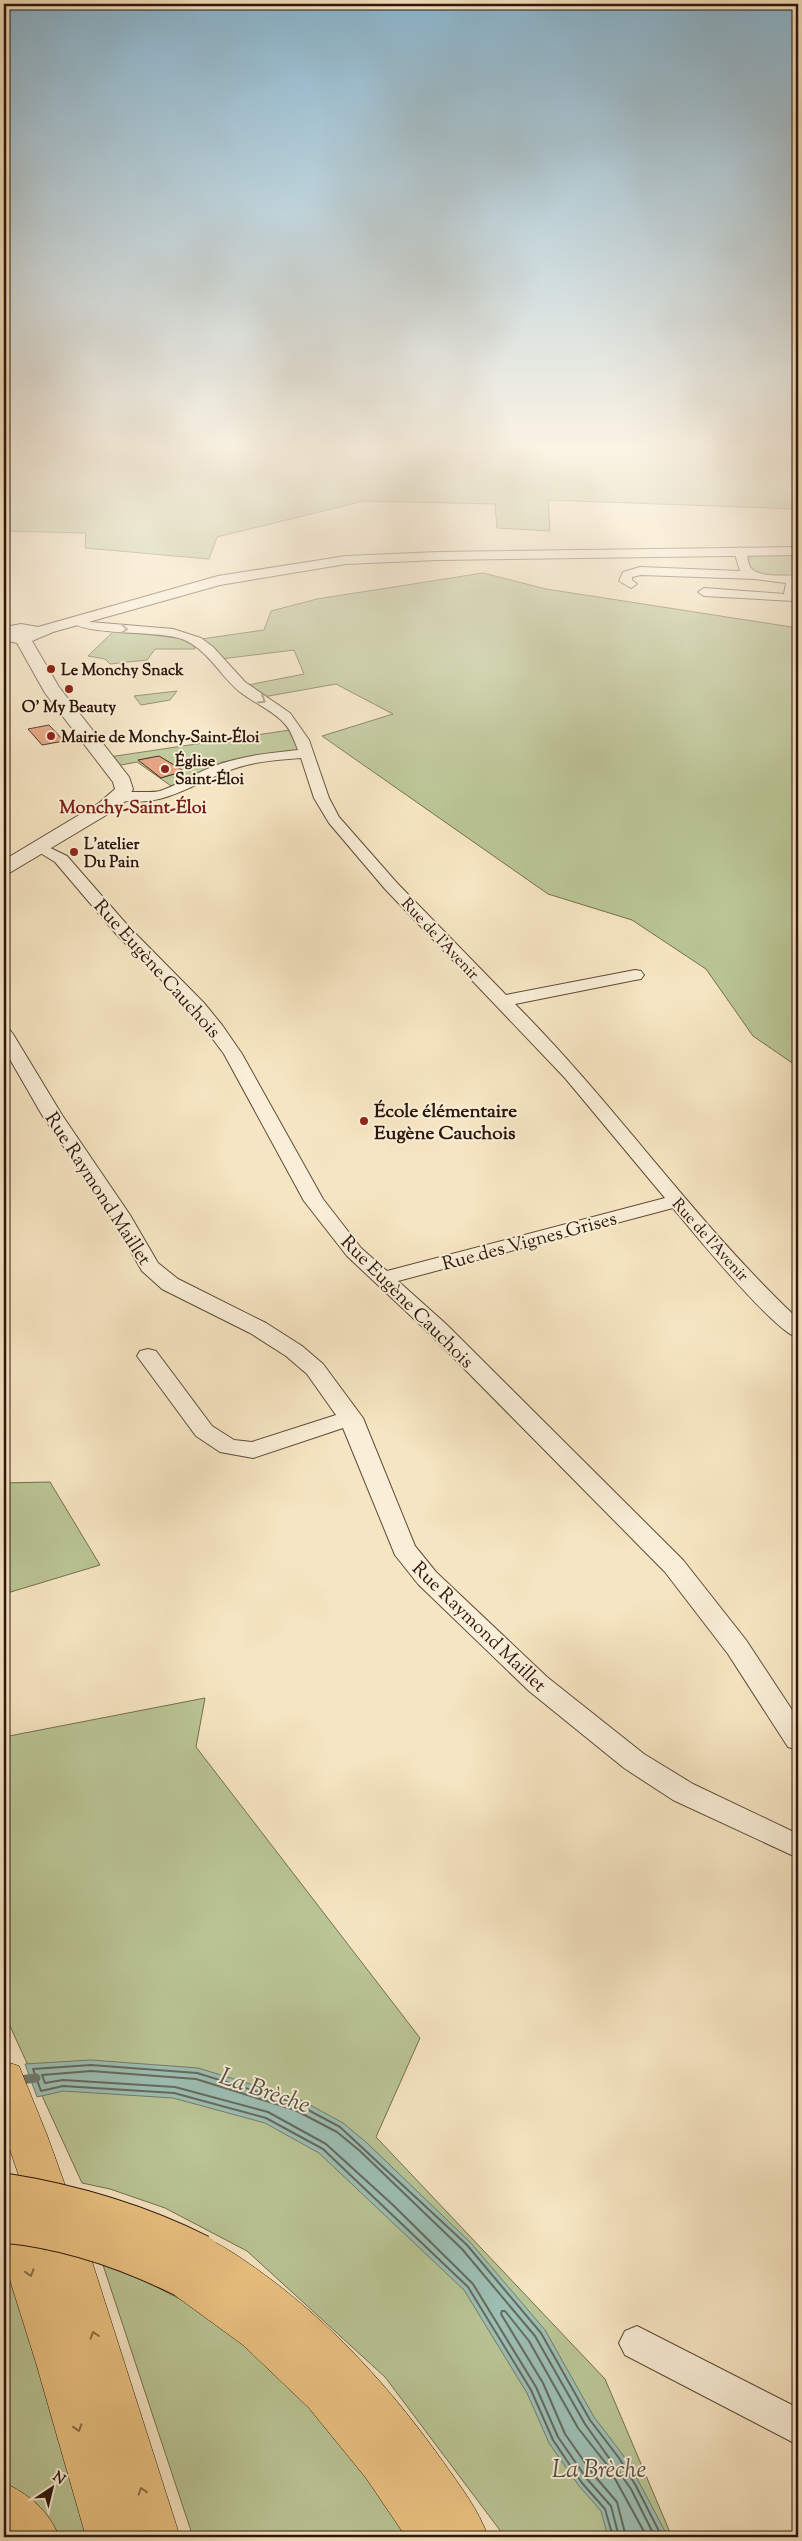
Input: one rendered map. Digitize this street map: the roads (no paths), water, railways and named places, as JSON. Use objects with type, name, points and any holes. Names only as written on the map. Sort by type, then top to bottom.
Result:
[{"type":"main road","points":[[4,2079],[102,2358],[156,2537]]},
{"type":"main road","points":[[110,2537],[59,2363],[4,2194],[86,2210],[153,2233],[192,2266],[310,2374],[370,2443],[434,2537]]},
{"type":"main road","points":[[4,2221],[36,2224],[84,2234],[128,2249],[235,2279],[274,2309],[343,2375],[410,2456],[464,2537]]},
{"type":"main road","points":[[4,2507],[35,2537]]},
{"type":"street","points":[[77,621],[150,598],[218,581],[324,564]]},
{"type":"street","points":[[743,564],[744,568],[756,576]]},
{"type":"street","points":[[631,584],[624,581],[627,575],[640,571],[796,579],[790,598],[704,592]]},
{"type":"street","name":"Rue de l'Avenir","points":[[16,634],[77,621],[88,626],[169,633],[197,641],[243,688],[286,718],[296,729],[307,753],[317,790],[332,817],[450,950],[575,1077],[677,1202],[735,1267],[798,1331]]},
{"type":"street","points":[[4,868],[102,809],[120,796],[124,789],[122,781],[51,689],[16,634]]},
{"type":"street","points":[[102,809],[181,790],[230,765],[307,753]]},
{"type":"street","points":[[120,796],[144,799]]},
{"type":"street","name":"Rue Eugène Cauchois","points":[[40,848],[61,859],[123,931],[210,1020],[233,1054],[314,1201],[354,1252],[381,1279],[432,1323],[679,1572],[737,1647],[798,1740]]},
{"type":"street","points":[[501,1001],[635,975]]},
{"type":"street","name":"Rue Raymond Maillet","points":[[4,1034],[52,1115],[120,1215],[149,1267],[170,1284],[258,1328],[294,1351],[314,1369],[351,1418],[362,1440],[404,1549],[427,1578],[538,1684],[634,1761],[683,1792],[798,1847]]},
{"type":"street","name":"Rue des Vignes Grises","points":[[381,1279],[677,1202]]},
{"type":"street","points":[[148,1356],[204,1431],[228,1447],[253,1450],[351,1418]]},
{"type":"street","points":[[638,2344],[798,2427]]},
{"type":"water","name":"La Brèche","points":[[91,2060],[198,2068],[299,2099],[343,2123],[367,2143],[470,2242],[545,2330],[594,2417],[623,2455],[668,2537],[608,2537],[601,2511],[579,2486],[549,2443],[527,2393],[464,2290],[319,2153],[265,2123],[173,2098],[63,2091],[37,2097],[25,2064]]},
{"type":"waterway","name":"La Brèche","points":[[4,2082],[36,2078]]},
{"type":"place","name":"Le Monchy Snack","points":[[51,669]]},
{"type":"place","name":"O' My Beauty","points":[[69,689]]},
{"type":"place","name":"Mairie de Monchy-Saint-Éloi","points":[[51,736]]},
{"type":"place","name":"Église Saint-Éloi","points":[[165,769]]},
{"type":"place","name":"L'atelier Du Pain","points":[[74,852]]},
{"type":"place","name":"École élémentaire Eugène Cauchois","points":[[364,1121]]},
{"type":"district","name":"Monchy-Saint-Éloi","points":[[133,807]]}]
